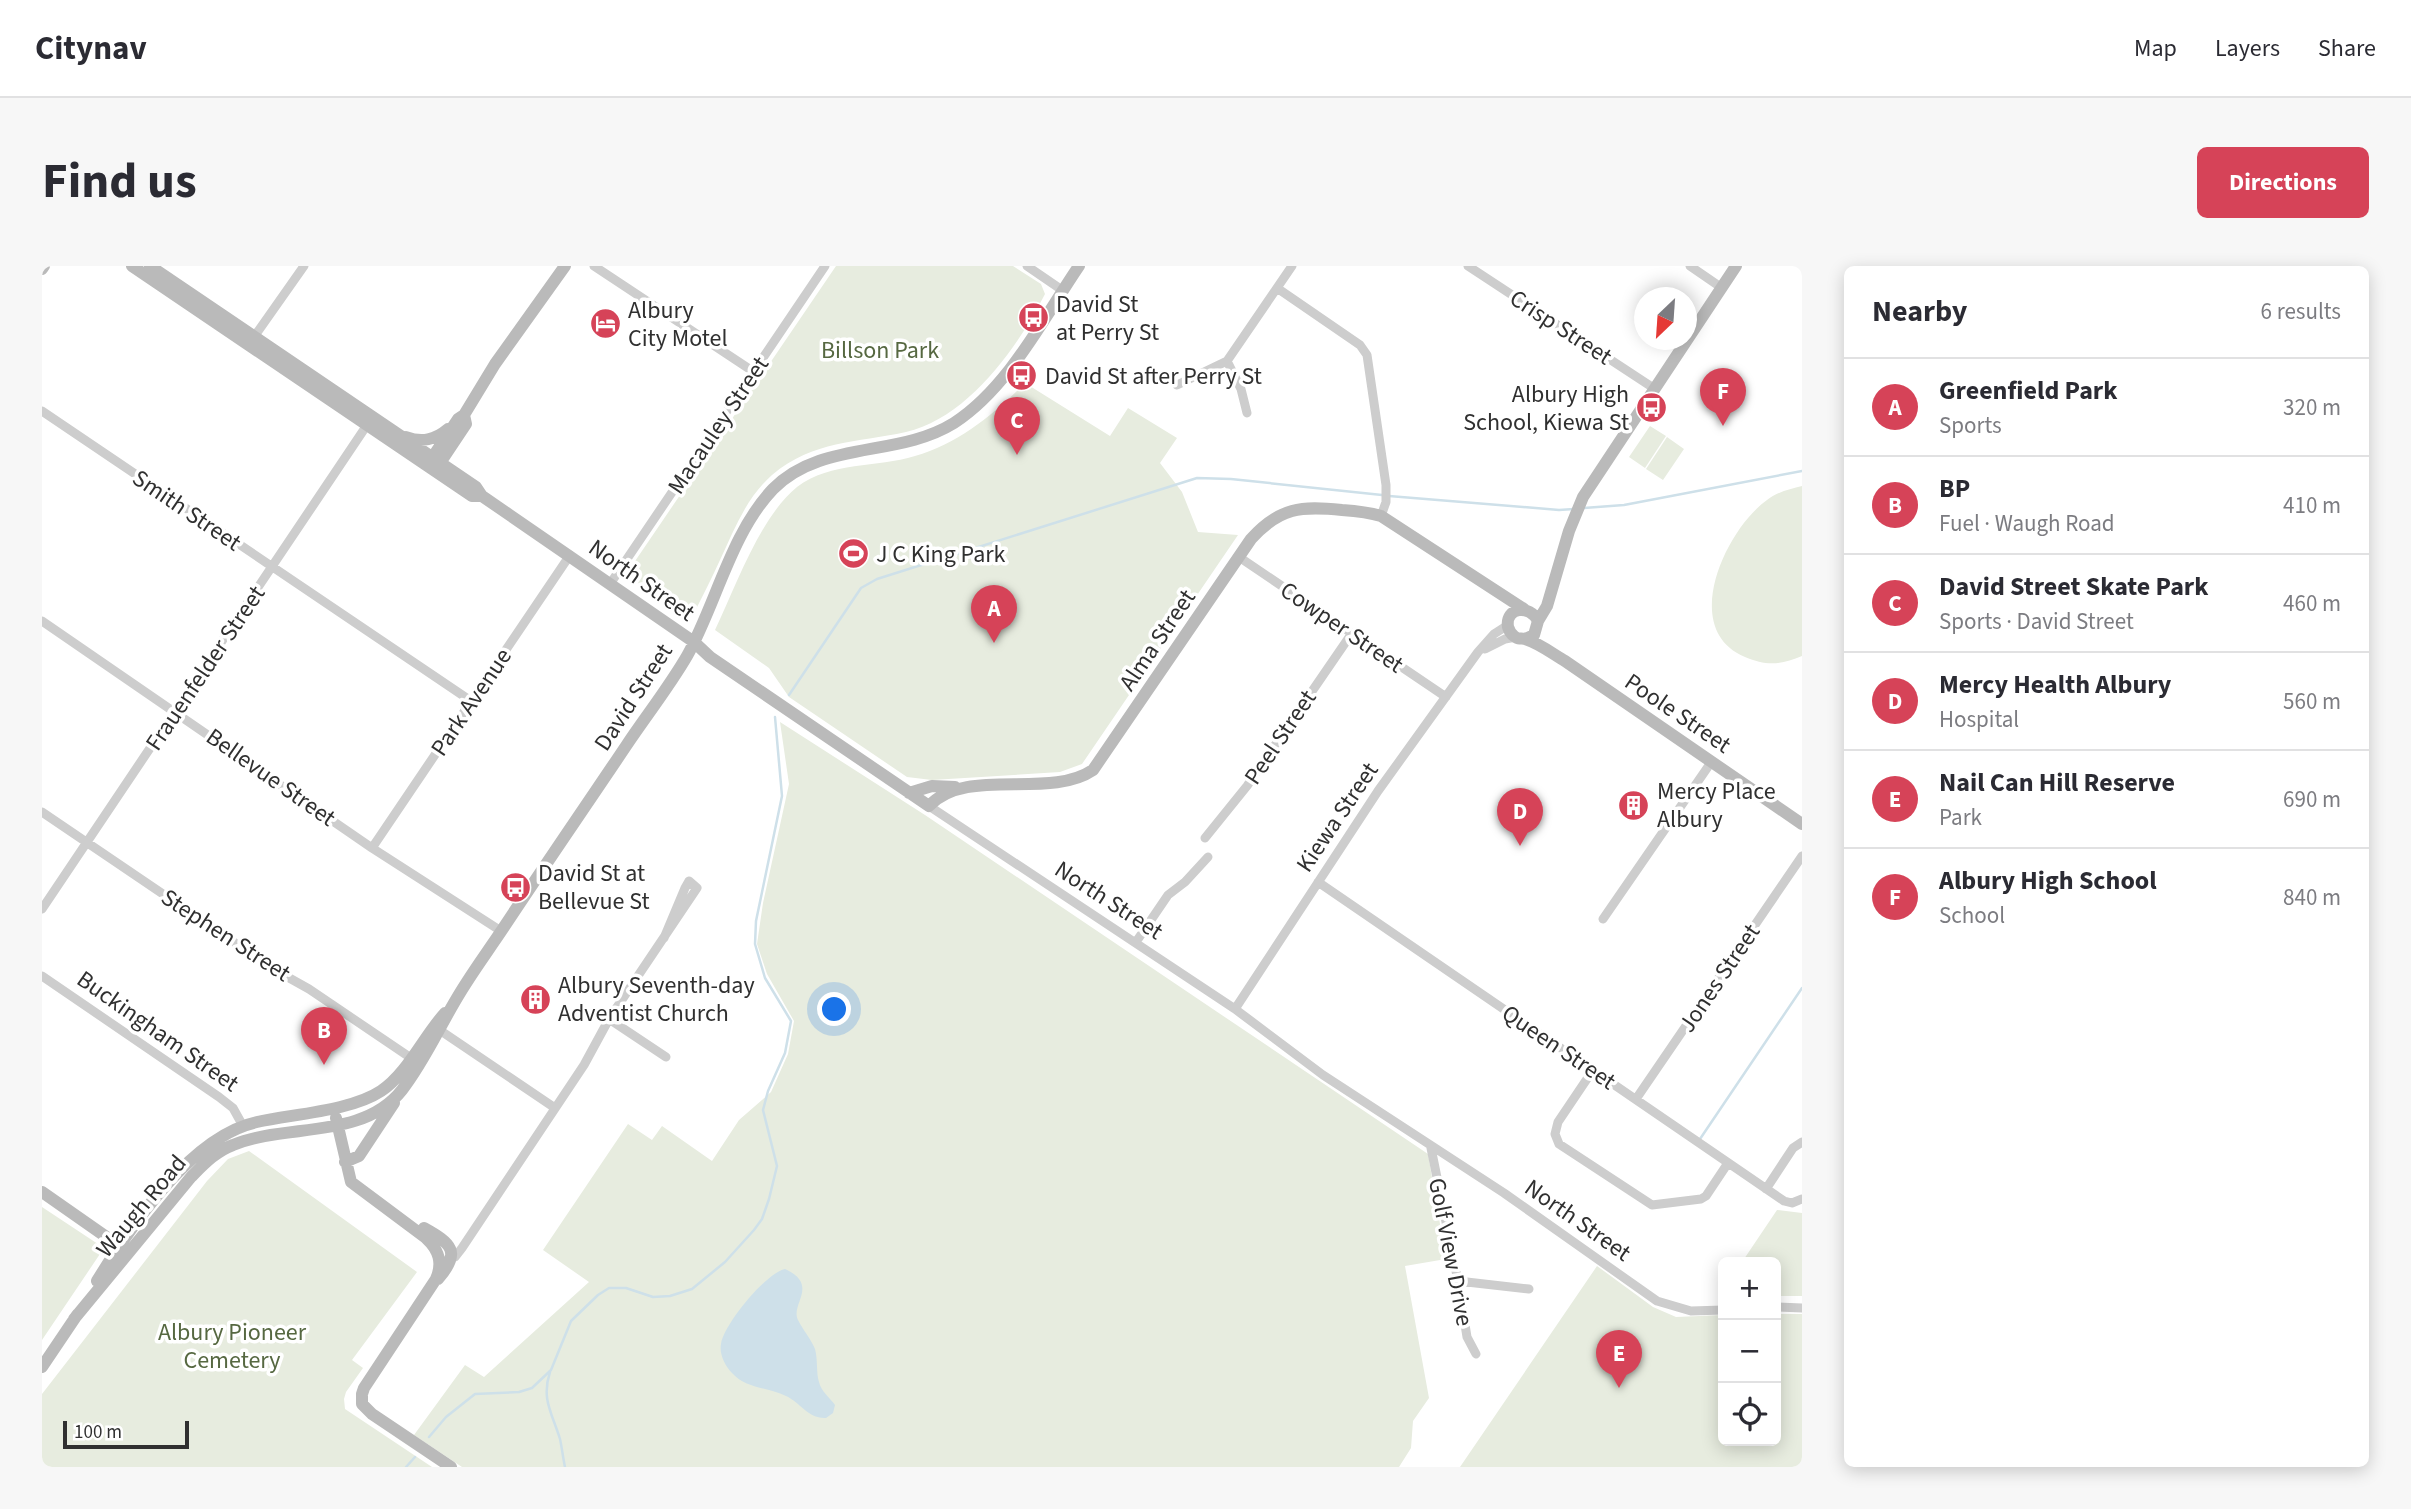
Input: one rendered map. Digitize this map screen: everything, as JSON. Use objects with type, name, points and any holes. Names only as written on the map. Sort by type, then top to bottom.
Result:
[{"type":"main road","name":"North Street","points":[[132,266],[367,425],[476,487],[482,496],[694,642],[710,657],[929,806]]},
{"type":"main road","name":"North Street","points":[[150,266],[395,432],[435,463]]},
{"type":"main road","points":[[435,463],[495,364],[565,266]]},
{"type":"main road","name":"David Street","points":[[337,1124],[377,1112],[403,1088],[501,931],[685,659],[742,535],[773,489],[802,468],[823,459],[914,439],[954,423],[985,398],[1004,377],[1079,266]]},
{"type":"main road","points":[[1381,516],[1484,584],[1520,638],[1537,626],[1547,606],[1573,520],[1581,503],[1736,266]]},
{"type":"main road","points":[[395,432],[414,439],[430,439],[442,434],[461,417]]},
{"type":"main road","name":"Alma Street","points":[[909,793],[932,786],[963,788],[1065,781],[1085,776],[1093,770],[1262,527],[1273,518],[1289,511],[1317,507],[1371,512],[1381,516]]},
{"type":"main road","name":"Poole Street","points":[[1484,584],[1526,610],[1550,647],[1565,661]]},
{"type":"main road","points":[[1509,620],[1519,610],[1526,610],[1543,600],[1552,586]]},
{"type":"main road","name":"Poole Street","points":[[1520,638],[1565,661],[1802,824]]},
{"type":"main road","name":"Alma Street","points":[[929,806],[940,796],[963,788]]},
{"type":"main road","name":"David Street","points":[[333,1107],[364,1100],[384,1090],[411,1058],[430,1029],[454,1004]]},
{"type":"main road","points":[[345,1163],[359,1156],[403,1088]]},
{"type":"main road","points":[[333,1107],[345,1163],[354,1184],[392,1211],[447,1242],[452,1252],[364,1388],[362,1400],[368,1411],[451,1467]]},
{"type":"main road","name":"Waugh Road","points":[[124,1249],[137,1220],[185,1167],[225,1134],[243,1126],[333,1107]]},
{"type":"main road","name":"Waugh Road","points":[[42,1367],[124,1249],[207,1160],[230,1145],[251,1139],[337,1124]]},
{"type":"main road","points":[[42,1192],[124,1249]]},
{"type":"street","points":[[254,337],[304,266]]},
{"type":"street","points":[[594,266],[754,372]]},
{"type":"street","name":"Macauley Street","points":[[610,584],[825,266]]},
{"type":"street","points":[[1027,266],[1062,290]]},
{"type":"street","points":[[1177,384],[1227,361],[1292,266]]},
{"type":"street","name":"Crisp Street","points":[[1468,266],[1655,389]]},
{"type":"street","points":[[1690,266],[1722,288]]},
{"type":"street","points":[[1277,288],[1350,337],[1364,350],[1368,361],[1386,487],[1386,502],[1381,516]]},
{"type":"street","points":[[1227,361],[1241,389],[1248,413]]},
{"type":"street","name":"Smith Street","points":[[42,411],[471,701]]},
{"type":"street","name":"Frauenfelder Street","points":[[42,909],[367,425]]},
{"type":"street","name":"Park Avenue","points":[[372,848],[570,555]]},
{"type":"street","name":"Cowper Street","points":[[1239,557],[1446,697]]},
{"type":"street","name":"Kiewa Street","points":[[1235,1009],[1378,791],[1478,652],[1509,620]]},
{"type":"street","name":"Bellevue Street","points":[[42,621],[372,848],[501,931]]},
{"type":"street","name":"Peel Street","points":[[1205,838],[1247,786],[1352,633]]},
{"type":"street","points":[[1478,652],[1494,643],[1520,638]]},
{"type":"street","points":[[1603,919],[1712,761]]},
{"type":"street","name":"North Street","points":[[929,806],[1235,1009],[1323,1075],[1431,1148],[1504,1193],[1657,1301],[1691,1311],[1718,1310]]},
{"type":"street","name":"Stephen Street","points":[[42,812],[275,970],[309,989],[411,1058]]},
{"type":"street","name":"Jones Street","points":[[1636,1099],[1802,856]]},
{"type":"street","points":[[1136,942],[1168,895],[1208,858]]},
{"type":"street","points":[[445,1259],[462,1248],[584,1065],[609,1019],[664,938],[689,881],[697,888]]},
{"type":"street","name":"Queen Street","points":[[1318,882],[1766,1189],[1789,1203],[1802,1199]]},
{"type":"street","name":"Buckingham Street","points":[[42,976],[233,1108],[243,1126]]},
{"type":"street","points":[[609,1019],[666,1057]]},
{"type":"street","points":[[441,1031],[555,1108]]},
{"type":"street","points":[[1593,1070],[1558,1122],[1555,1134],[1559,1144],[1652,1205],[1701,1199],[1706,1196],[1728,1163]]},
{"type":"street","points":[[1766,1189],[1793,1149],[1802,1142]]},
{"type":"street","name":"Golf View Drive","points":[[1431,1148],[1458,1282],[1466,1337],[1476,1354]]},
{"type":"street","points":[[1458,1282],[1529,1289]]},
{"type":"street","points":[[1781,1307],[1802,1308]]},
{"type":"green space","name":"Billson Park","points":[[836,266],[1013,266],[1041,284],[1045,294],[1006,357],[989,378],[950,412],[929,424],[906,432],[820,449],[804,455],[772,475],[755,494],[742,515],[694,613],[683,615],[633,580],[629,570]]},
{"type":"green space","points":[[1025,383],[1110,436],[1128,408],[1177,438],[1160,463],[1182,492],[1198,532],[1238,535],[1082,764],[1060,772],[932,780],[907,777],[789,697],[769,668],[715,630],[760,534],[784,500],[797,487],[824,473],[900,460],[931,450],[961,435],[988,416]]},
{"type":"green space","points":[[1650,426],[1666,436],[1645,468],[1629,457]]},
{"type":"green space","points":[[1667,437],[1684,449],[1663,480],[1646,469]]},
{"type":"green space","points":[[1802,486],[1802,656],[1780,663],[1760,662],[1745,657],[1725,644],[1715,625],[1712,603],[1716,580],[1724,556],[1751,514],[1775,495]]},
{"type":"green space","points":[[780,722],[925,815],[1428,1154],[1446,1259],[1405,1266],[1429,1398],[1413,1421],[1411,1448],[1399,1467],[462,1467],[414,1435],[465,1365],[484,1377],[589,1282],[543,1250],[628,1124],[652,1140],[662,1126],[712,1161],[739,1120],[771,1092],[788,1054],[794,1021],[767,974],[757,944],[763,903],[789,784]]},
{"type":"green space","name":"Albury Pioneer Cemetery","points":[[249,1151],[417,1272],[352,1360],[363,1368],[344,1399],[345,1409],[432,1467],[42,1467],[42,1394],[207,1181],[228,1159]]},
{"type":"green space","points":[[42,1207],[104,1248],[42,1340]]},
{"type":"green space","points":[[1777,1210],[1802,1213],[1802,1296],[1781,1296],[1781,1257],[1745,1257]]},
{"type":"green space","points":[[1597,1266],[1653,1307],[1676,1317],[1718,1315],[1718,1446],[1781,1446],[1781,1314],[1802,1314],[1802,1467],[1460,1467]]},
{"type":"shaded area","points":[[785,1269],[801,1281],[798,1320],[815,1349],[820,1385],[835,1405],[833,1413],[826,1418],[814,1416],[786,1396],[744,1382],[729,1370],[722,1356],[721,1344],[724,1335],[747,1300],[767,1280]]},
{"type":"waterway","points":[[1584,508],[1624,505],[1802,471]]},
{"type":"waterway","points":[[789,695],[861,588],[877,579],[1197,478],[1231,479],[1382,495]]},
{"type":"waterway","points":[[1389,496],[1574,509]]},
{"type":"waterway","points":[[429,1437],[446,1417],[475,1394],[519,1392],[532,1388],[551,1370],[571,1321],[598,1295],[609,1288],[626,1288],[653,1297],[670,1296],[692,1289],[725,1262],[762,1219],[777,1166],[763,1110],[768,1091],[785,1053],[791,1021],[765,978],[755,944],[756,921],[782,796],[775,717]]},
{"type":"waterway","points":[[1700,1139],[1802,988]]},
{"type":"waterway","points":[[550,1372],[547,1398],[560,1439],[565,1467]]},
{"type":"waterway","points":[[406,1467],[415,1457]]},
{"type":"place","name":"David St at Perry St","points":[[1033,318]]},
{"type":"place","name":"Albury City Motel","points":[[605,324]]},
{"type":"place","name":"David St after Perry St","points":[[1022,376]]},
{"type":"place","name":"Albury High School, Kiewa St","points":[[1652,408]]},
{"type":"place","name":"Albury High School","points":[[1723,426]]},
{"type":"place","name":"David Street Skate Park","points":[[1017,455]]},
{"type":"place","name":"J C King Park","points":[[853,554]]},
{"type":"place","name":"Greenfield Park","points":[[994,643]]},
{"type":"place","name":"Mercy Place Albury","points":[[1634,805]]},
{"type":"place","name":"Mercy Health Albury","points":[[1520,846]]},
{"type":"place","name":"David St at Bellevue St","points":[[515,887]]},
{"type":"place","name":"Albury Seventh-day Adventist Church","points":[[535,999]]},
{"type":"place","name":"BP","points":[[324,1065]]},
{"type":"place","name":"Nail Can Hill Reserve","points":[[1619,1388]]}]
